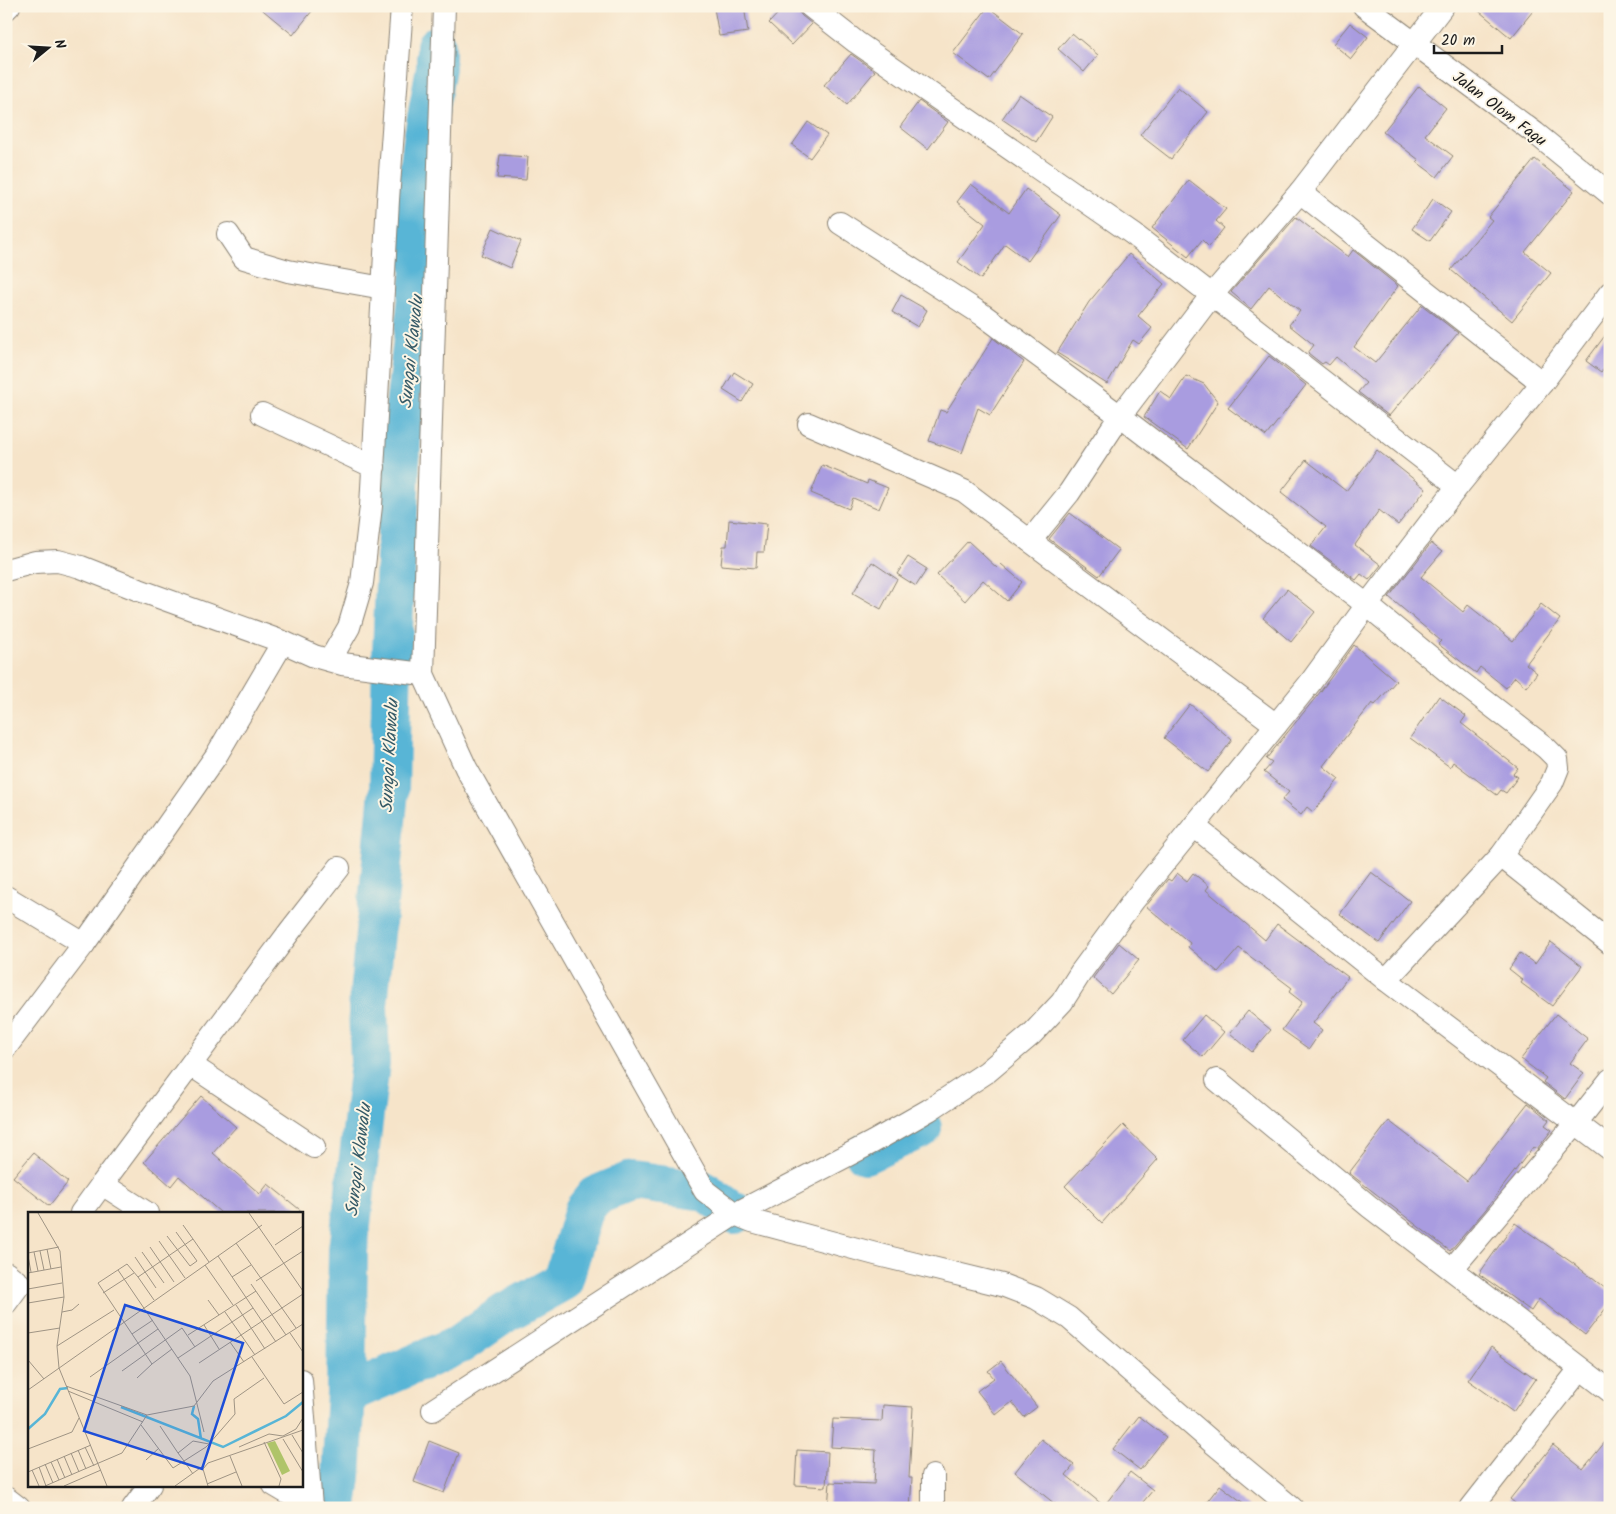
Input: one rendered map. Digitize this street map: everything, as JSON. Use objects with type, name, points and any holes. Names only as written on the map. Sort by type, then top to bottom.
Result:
[{"type":"street","points":[[330,660],[349,627],[362,583],[372,506],[383,288],[402,6]]},
{"type":"street","points":[[444,6],[423,674],[466,768],[705,1191],[735,1214],[800,1235],[1002,1285],[1036,1298],[1069,1318],[1212,1442],[1292,1508]]},
{"type":"street","points":[[810,6],[864,48],[1132,234],[1458,486]]},
{"type":"street","name":"Jalan Olom Fagu","points":[[1364,6],[1535,133],[1610,194]]},
{"type":"street","points":[[1030,540],[1069,493],[1120,416],[1211,296],[1300,192],[1443,6]]},
{"type":"street","points":[[1300,192],[1542,383]]},
{"type":"street","points":[[840,223],[983,315],[1120,416],[1366,605],[1546,748],[1557,759],[1558,768],[1552,783],[1501,856],[1386,980]]},
{"type":"street","points":[[228,234],[244,258],[288,271],[383,288]]},
{"type":"street","points":[[433,1410],[735,1214],[873,1142],[929,1110],[987,1072],[1032,1034],[1062,1002],[1081,972],[1134,900],[1310,683],[1366,605],[1458,486],[1542,383],[1610,293]]},
{"type":"street","points":[[262,414],[374,467]]},
{"type":"street","points":[[809,424],[964,491],[1276,725]]},
{"type":"street","points":[[6,570],[35,562],[58,562],[81,567],[148,594],[283,642],[314,656],[342,664],[423,674]]},
{"type":"street","points":[[6,1047],[84,944],[216,756],[283,642]]},
{"type":"street","points":[[1194,826],[1386,980],[1610,1149]]},
{"type":"street","points":[[1501,856],[1610,943]]},
{"type":"street","points":[[81,1212],[339,868]]},
{"type":"street","points":[[6,897],[84,944]]},
{"type":"street","points":[[191,1065],[314,1148]]},
{"type":"street","points":[[1217,1080],[1370,1207],[1610,1391]]},
{"type":"street","points":[[1452,1269],[1610,1080]]},
{"type":"street","points":[[102,1184],[145,1212]]},
{"type":"street","points":[[6,1303],[21,1281]]},
{"type":"street","points":[[1471,1508],[1580,1369]]},
{"type":"street","points":[[302,1392],[312,1508]]},
{"type":"street","points":[[933,1476],[933,1508]]},
{"type":"street","points":[[133,1508],[149,1486]]},
{"type":"street","points":[[276,1486],[312,1508]]},
{"type":"street","points":[[6,1498],[18,1508]]},
{"type":"building","points":[[258,6],[316,6],[293,35]]},
{"type":"building","points":[[744,6],[748,32],[719,36],[714,8]]},
{"type":"building","points":[[785,6],[797,6],[802,16],[812,24],[792,45],[769,23]]},
{"type":"building","points":[[1473,6],[1537,6],[1511,38]]},
{"type":"building","points":[[988,7],[1023,34],[989,80],[953,53]]},
{"type":"building","points":[[1350,23],[1368,37],[1351,59],[1333,44]]},
{"type":"building","points":[[1072,33],[1098,55],[1084,72],[1058,49]]},
{"type":"building","points":[[851,54],[875,71],[847,105],[824,85]]},
{"type":"building","points":[[1419,86],[1446,108],[1425,135],[1453,156],[1437,177],[1417,162],[1419,160],[1383,132]]},
{"type":"building","points":[[1178,87],[1208,112],[1171,159],[1140,135]]},
{"type":"building","points":[[1019,94],[1052,117],[1036,142],[1002,119]]},
{"type":"building","points":[[919,101],[948,122],[928,149],[900,127]]},
{"type":"building","points":[[808,122],[827,135],[810,158],[792,145]]},
{"type":"building","points":[[500,155],[528,157],[526,180],[497,178]]},
{"type":"building","points":[[1535,159],[1574,191],[1525,252],[1551,273],[1512,321],[1451,270],[1492,220],[1488,217]]},
{"type":"building","points":[[1189,180],[1226,209],[1216,221],[1224,228],[1209,247],[1202,240],[1188,257],[1152,228]]},
{"type":"building","points":[[971,184],[1009,213],[1026,189],[1061,215],[1028,261],[1005,244],[981,279],[958,262],[985,224],[957,202]]},
{"type":"building","points":[[1433,199],[1451,212],[1430,241],[1412,229]]},
{"type":"building","points":[[1296,217],[1348,257],[1353,250],[1398,286],[1354,347],[1375,363],[1422,305],[1458,333],[1389,416],[1358,392],[1366,383],[1336,357],[1329,365],[1325,362],[1322,364],[1308,353],[1314,345],[1289,325],[1300,311],[1269,286],[1251,309],[1231,292]]},
{"type":"building","points":[[493,228],[521,241],[510,268],[481,255]]},
{"type":"building","points":[[1129,254],[1164,284],[1138,316],[1152,328],[1139,344],[1133,340],[1107,384],[1057,353],[1089,302]]},
{"type":"building","points":[[901,295],[927,310],[918,327],[892,312]]},
{"type":"building","points":[[1610,329],[1610,361],[1601,372],[1586,361]]},
{"type":"building","points":[[993,338],[1024,362],[990,415],[978,408],[962,453],[929,441],[940,410],[946,412]]},
{"type":"building","points":[[1269,356],[1306,385],[1266,436],[1228,408]]},
{"type":"building","points":[[734,372],[753,384],[742,402],[723,390]]},
{"type":"building","points":[[1186,376],[1204,384],[1218,402],[1188,449],[1144,417],[1160,391],[1171,399]]},
{"type":"building","points":[[1377,450],[1426,489],[1398,525],[1379,510],[1355,545],[1381,565],[1369,580],[1361,574],[1356,580],[1311,546],[1326,527],[1281,492],[1306,460],[1346,491]]},
{"type":"building","points":[[822,465],[867,484],[868,480],[888,488],[879,509],[853,498],[849,509],[811,493]]},
{"type":"building","points":[[1070,513],[1119,550],[1099,576],[1049,539]]},
{"type":"building","points":[[729,520],[767,524],[764,552],[757,552],[756,568],[721,565],[723,546],[727,546]]},
{"type":"building","points":[[968,541],[997,568],[1001,564],[1022,582],[1007,601],[983,580],[965,601],[937,575]]},
{"type":"building","points":[[1431,543],[1442,552],[1421,577],[1463,612],[1468,605],[1513,641],[1541,604],[1560,619],[1526,664],[1537,673],[1526,687],[1515,677],[1506,688],[1480,667],[1476,673],[1438,644],[1441,641],[1389,597]]},
{"type":"building","points":[[908,557],[927,569],[916,586],[897,574]]},
{"type":"building","points":[[872,562],[897,579],[881,609],[853,593]]},
{"type":"building","points":[[1287,589],[1315,612],[1291,642],[1263,618]]},
{"type":"building","points":[[1354,645],[1396,681],[1375,705],[1372,703],[1323,766],[1339,779],[1313,812],[1307,807],[1301,815],[1282,800],[1289,792],[1264,772],[1272,763],[1266,759],[1321,691]]},
{"type":"building","points":[[1439,696],[1466,716],[1461,723],[1518,768],[1513,774],[1518,777],[1506,793],[1501,790],[1497,795],[1453,762],[1450,767],[1410,738]]},
{"type":"building","points":[[1190,704],[1232,740],[1208,772],[1164,738]]},
{"type":"building","points":[[1371,872],[1410,901],[1379,943],[1340,914]]},
{"type":"building","points":[[1177,873],[1187,881],[1193,873],[1209,886],[1206,890],[1265,940],[1277,924],[1348,977],[1313,1023],[1322,1030],[1309,1049],[1282,1030],[1302,1002],[1289,992],[1292,988],[1239,948],[1218,972],[1188,947],[1190,943],[1146,906],[1168,879],[1171,881]]},
{"type":"building","points":[[1551,942],[1582,966],[1552,1006],[1521,983],[1523,980],[1509,969],[1520,953],[1535,964]]},
{"type":"building","points":[[1119,943],[1139,960],[1111,994],[1093,978]]},
{"type":"building","points":[[1248,1011],[1271,1030],[1252,1052],[1230,1033]]},
{"type":"building","points":[[1556,1014],[1588,1039],[1570,1063],[1584,1073],[1565,1099],[1543,1082],[1546,1078],[1521,1059]]},
{"type":"building","points":[[1204,1015],[1224,1032],[1203,1057],[1183,1040]]},
{"type":"building","points":[[201,1096],[236,1127],[213,1153],[260,1194],[268,1184],[304,1213],[220,1212],[179,1176],[171,1186],[144,1162]]},
{"type":"building","points":[[1528,1103],[1549,1120],[1545,1125],[1552,1130],[1537,1149],[1533,1147],[1486,1209],[1450,1251],[1349,1173],[1389,1121],[1467,1181]]},
{"type":"building","points":[[1123,1125],[1158,1159],[1102,1223],[1065,1186]]},
{"type":"building","points":[[33,1153],[68,1182],[49,1206],[13,1177]]},
{"type":"building","points":[[1515,1223],[1610,1292],[1610,1303],[1585,1335],[1539,1299],[1531,1311],[1479,1274]]},
{"type":"building","points":[[1491,1347],[1536,1379],[1513,1412],[1468,1380]]},
{"type":"building","points":[[1001,1361],[1037,1407],[1024,1417],[1012,1402],[996,1415],[977,1391],[994,1378],[988,1371]]},
{"type":"building","points":[[883,1405],[913,1407],[909,1478],[912,1478],[910,1508],[828,1508],[830,1482],[874,1484],[876,1450],[831,1447],[833,1419],[882,1421]]},
{"type":"building","points":[[1139,1416],[1166,1437],[1140,1470],[1113,1449]]},
{"type":"building","points":[[1610,1436],[1610,1501],[1604,1508],[1521,1508],[1510,1499],[1553,1445],[1583,1469]]},
{"type":"building","points":[[1041,1439],[1074,1465],[1066,1475],[1104,1506],[1130,1472],[1153,1490],[1138,1508],[1060,1508],[1015,1472]]},
{"type":"building","points":[[429,1441],[459,1453],[444,1493],[414,1482]]},
{"type":"building","points":[[797,1450],[828,1452],[826,1487],[795,1485]]},
{"type":"building","points":[[1220,1485],[1250,1508],[1202,1508]]},
{"type":"waterway","name":"Sungai Klawalu","points":[[337,1508],[341,1477],[346,1394],[348,1250],[370,1063],[368,1005],[389,791],[392,653],[401,442],[421,270],[413,220],[423,140],[436,67],[436,46]]},
{"type":"waterway","points":[[865,1154],[922,1128]]},
{"type":"waterway","points":[[346,1394],[460,1344],[505,1313],[563,1281],[584,1210],[595,1196],[631,1181],[705,1191],[735,1214],[737,1213]]}]
